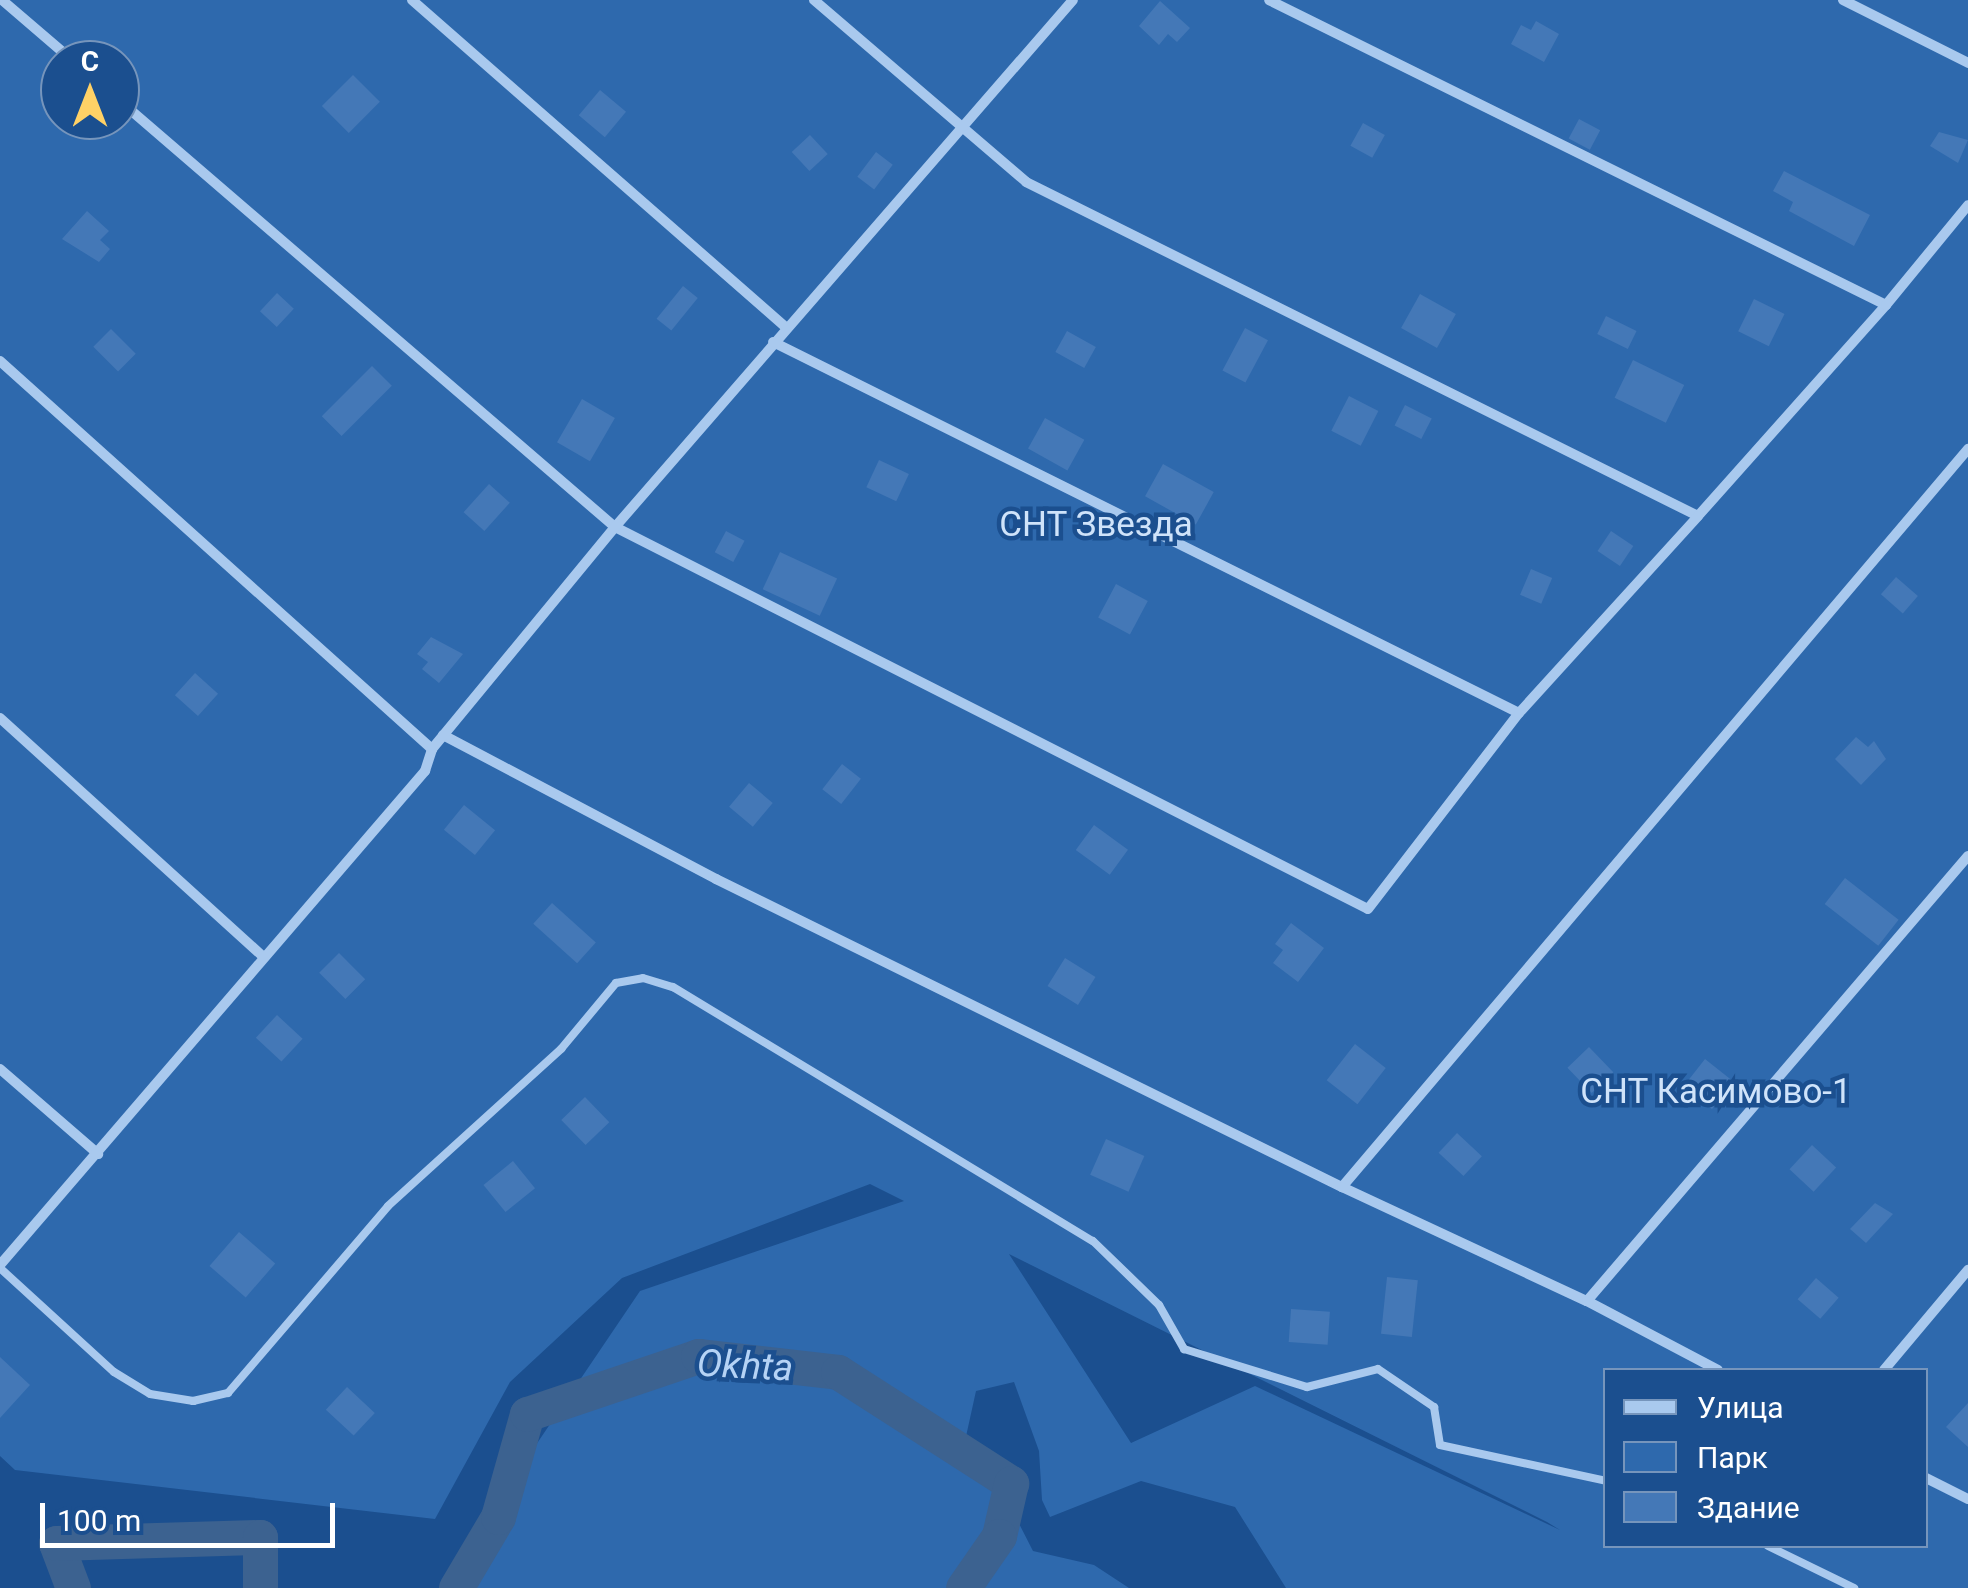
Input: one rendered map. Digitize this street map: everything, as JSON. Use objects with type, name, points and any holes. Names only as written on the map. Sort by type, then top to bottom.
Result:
[{"type":"street","points":[[2,0],[49,40]]},
{"type":"street","points":[[412,0],[785,327]]},
{"type":"street","points":[[814,0],[958,128],[1026,182],[1698,516]]},
{"type":"street","points":[[0,1267],[261,955],[425,771],[432,749],[615,527],[1072,0]]},
{"type":"street","points":[[1269,0],[1886,304]]},
{"type":"street","points":[[1843,0],[1968,64]]},
{"type":"street","points":[[140,118],[615,527],[1368,909],[1518,714],[1886,304],[1968,206]]},
{"type":"street","points":[[773,342],[1518,714]]},
{"type":"street","points":[[0,360],[432,749]]},
{"type":"street","points":[[1342,1187],[1968,450]]},
{"type":"street","points":[[0,718],[261,955]]},
{"type":"street","points":[[443,735],[716,879],[1342,1187],[1587,1301],[1714,1368]]},
{"type":"street","points":[[1587,1301],[1968,856]]},
{"type":"street","points":[[0,1069],[98,1154]]},
{"type":"street","points":[[1886,1368],[1968,1270]]},
{"type":"street","points":[[1928,1479],[1968,1499]]},
{"type":"lane","points":[[0,1267],[114,1372],[150,1394],[193,1401],[228,1393],[388,1206],[560,1048],[616,983],[644,978],[673,987],[1093,1241],[1159,1305],[1184,1349],[1307,1387],[1378,1369],[1434,1408],[1440,1445],[1603,1479]]},
{"type":"lane","points":[[1772,1548],[1854,1588]]},
{"type":"green space","name":"СНТ Звезда","points":[[0,0],[1968,0],[1968,1588],[1286,1588],[1235,1507],[1141,1481],[1050,1517],[1042,1500],[1039,1451],[1014,1382],[976,1391],[965,1441],[1008,1466],[1009,1504],[1033,1551],[1094,1565],[1129,1588],[450,1588],[467,1547],[640,1291],[904,1201],[870,1184],[622,1278],[510,1382],[435,1519],[15,1470],[0,1456]],"holes":[[[1009,1254],[1560,1530],[1255,1386],[1131,1443]]]},
{"type":"building","points":[[1160,1],[1190,28],[1177,42],[1168,34],[1159,45],[1139,26]]},
{"type":"building","points":[[1536,21],[1559,34],[1544,62],[1511,44],[1521,25],[1531,30]]},
{"type":"building","points":[[353,75],[380,102],[349,133],[322,106]]},
{"type":"building","points":[[600,90],[626,112],[605,137],[579,115]]},
{"type":"building","points":[[1579,119],[1600,130],[1590,150],[1569,138]]},
{"type":"building","points":[[1363,123],[1385,135],[1372,158],[1350,146]]},
{"type":"building","points":[[1939,132],[1968,140],[1958,163],[1930,146]]},
{"type":"building","points":[[810,135],[828,154],[809,171],[792,152]]},
{"type":"building","points":[[876,152],[893,165],[874,189],[857,177]]},
{"type":"building","points":[[1784,171],[1870,215],[1854,246],[1789,211],[1793,202],[1773,191]]},
{"type":"building","points":[[87,211],[109,231],[100,240],[110,249],[99,262],[62,239]]},
{"type":"building","points":[[683,286],[698,298],[671,331],[657,319]]},
{"type":"building","points":[[277,293],[294,309],[277,327],[260,311]]},
{"type":"building","points":[[1420,294],[1456,314],[1437,348],[1401,328]]},
{"type":"building","points":[[1754,299],[1785,314],[1769,346],[1738,331]]},
{"type":"building","points":[[1606,316],[1637,331],[1628,349],[1597,334]]},
{"type":"building","points":[[1245,328],[1268,340],[1245,383],[1222,370]]},
{"type":"building","points":[[111,329],[136,354],[118,371],[93,347]]},
{"type":"building","points":[[1067,331],[1096,347],[1084,368],[1055,352]]},
{"type":"building","points":[[1633,360],[1684,385],[1666,423],[1615,398]]},
{"type":"building","points":[[372,366],[392,386],[342,436],[322,416]]},
{"type":"building","points":[[1349,396],[1378,411],[1361,446],[1331,431]]},
{"type":"building","points":[[582,399],[615,418],[590,461],[557,442]]},
{"type":"building","points":[[1405,405],[1432,419],[1421,439],[1395,425]]},
{"type":"building","points":[[1045,418],[1084,440],[1067,470],[1028,449]]},
{"type":"building","points":[[879,460],[909,474],[896,501],[866,487]]},
{"type":"building","points":[[1163,464],[1214,492],[1196,524],[1145,496]]},
{"type":"building","points":[[489,484],[510,503],[484,531],[464,512]]},
{"type":"building","points":[[726,531],[745,541],[733,562],[715,552]]},
{"type":"building","points":[[1611,531],[1633,546],[1620,566],[1598,551]]},
{"type":"building","points":[[780,552],[837,579],[820,616],[763,589]]},
{"type":"building","points":[[1531,569],[1552,578],[1541,604],[1520,595]]},
{"type":"building","points":[[1896,577],[1918,596],[1903,613],[1881,594]]},
{"type":"building","points":[[1116,584],[1148,601],[1130,634],[1098,618]]},
{"type":"building","points":[[431,637],[463,654],[439,683],[422,669],[428,662],[417,654]]},
{"type":"building","points":[[195,673],[218,694],[198,716],[175,695]]},
{"type":"building","points":[[1856,737],[1868,747],[1874,741],[1886,759],[1861,785],[1835,759]]},
{"type":"building","points":[[842,764],[861,779],[841,804],[822,789]]},
{"type":"building","points":[[749,783],[773,803],[753,827],[729,807]]},
{"type":"building","points":[[464,805],[495,830],[475,855],[444,830]]},
{"type":"building","points":[[1094,825],[1128,850],[1110,875],[1076,850]]},
{"type":"building","points":[[1845,878],[1899,920],[1878,946],[1825,904]]},
{"type":"building","points":[[552,903],[596,942],[577,963],[533,924]]},
{"type":"building","points":[[1291,923],[1324,948],[1298,982],[1273,963],[1283,950],[1275,944]]},
{"type":"building","points":[[339,953],[365,979],[345,999],[319,973]]},
{"type":"building","points":[[1065,958],[1096,977],[1078,1005],[1048,986]]},
{"type":"building","points":[[277,1015],[303,1039],[281,1062],[256,1038]]},
{"type":"building","points":[[1355,1044],[1386,1068],[1357,1104],[1327,1080]]},
{"type":"building","points":[[1589,1047],[1613,1072],[1592,1093],[1567,1068]]},
{"type":"building","points":[[1705,1059],[1734,1082],[1724,1107],[1718,1102],[1712,1109],[1683,1087]]},
{"type":"building","points":[[585,1097],[609,1122],[586,1145],[561,1120]]},
{"type":"building","points":[[1457,1133],[1482,1156],[1463,1176],[1439,1153]]},
{"type":"building","points":[[1106,1139],[1144,1156],[1129,1192],[1090,1175]]},
{"type":"building","points":[[1812,1145],[1836,1168],[1814,1192],[1789,1169]]},
{"type":"building","points":[[513,1161],[535,1188],[505,1212],[483,1185]]},
{"type":"building","points":[[1875,1203],[1893,1214],[1866,1243],[1850,1229]]},
{"type":"building","points":[[239,1232],[275,1263],[246,1297],[209,1266]]},
{"type":"building","points":[[1387,1277],[1418,1280],[1412,1337],[1381,1334]]},
{"type":"building","points":[[1816,1278],[1839,1298],[1820,1319],[1798,1299]]},
{"type":"building","points":[[1291,1309],[1330,1312],[1328,1345],[1289,1342]]},
{"type":"building","points":[[0,1357],[30,1385],[0,1418]]},
{"type":"building","points":[[347,1387],[375,1413],[354,1436],[326,1410]]},
{"type":"building","points":[[1968,1403],[1968,1447],[1946,1427]]},
{"type":"waterway","name":"Okhta","points":[[456,1588],[498,1517],[527,1414],[698,1356],[838,1372],[1011,1483],[999,1536],[963,1588]]},
{"type":"waterway","name":"Okhta","points":[[73,1588],[56,1543],[260,1537],[260,1588]]},
{"type":"park label","name":"СНТ Касимово-1","points":[[1716,1092]]}]
